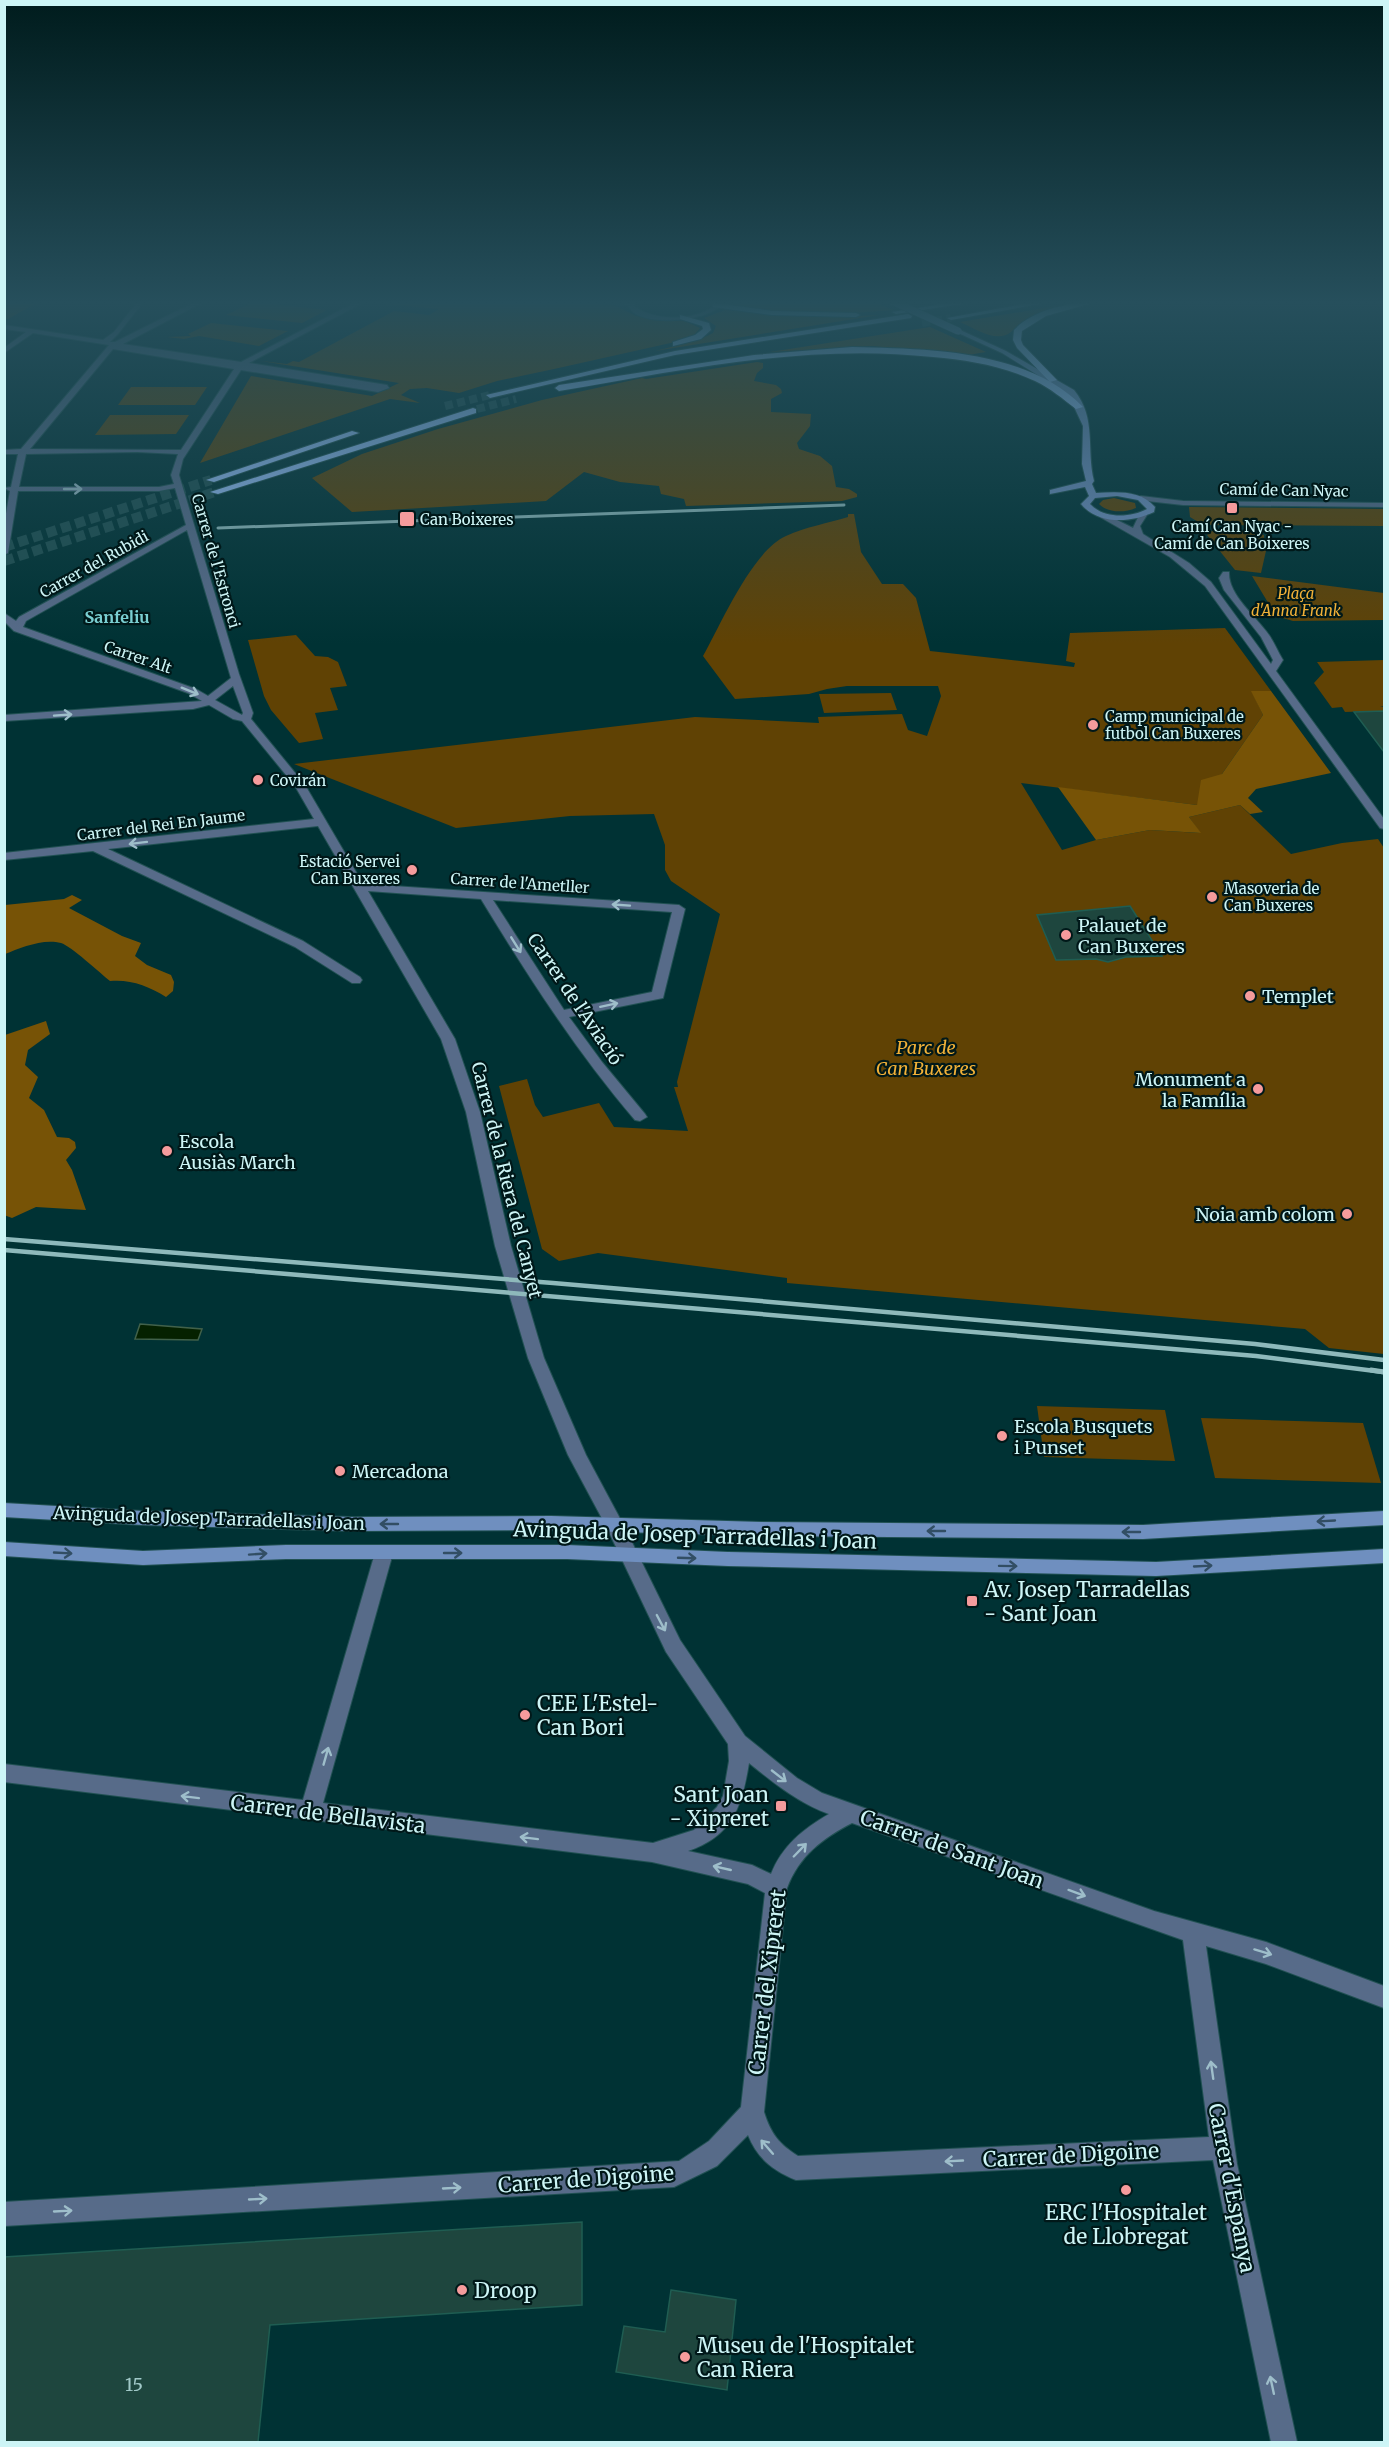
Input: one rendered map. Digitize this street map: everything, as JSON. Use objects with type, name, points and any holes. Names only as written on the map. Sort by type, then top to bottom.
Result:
[{"type":"highway","points":[[215,492],[460,415]]},
{"type":"highway","points":[[211,480],[369,429]]},
{"type":"street","points":[[4,553],[9,489],[18,461],[53,415]]},
{"type":"street","name":"Carrer de l'Estronci","points":[[208,415],[183,452],[175,469],[189,526],[248,713],[246,719],[300,784],[321,822]]},
{"type":"street","points":[[1082,415],[1087,426],[1086,464],[1094,483],[1094,496]]},
{"type":"street","points":[[4,452],[137,450],[183,452]]},
{"type":"street","points":[[1053,492],[1094,483],[1141,498],[1149,504],[1147,512],[1136,526],[1140,536]]},
{"type":"street","points":[[9,489],[159,489],[178,485]]},
{"type":"street","points":[[1125,494],[1094,496],[1086,501],[1087,507],[1140,536],[1206,582],[1384,826]]},
{"type":"street","name":"Camí de Can Nyac","points":[[1141,498],[1183,503],[1384,505]]},
{"type":"street","name":"Camí de Can Nyac","points":[[1147,512],[1183,503]]},
{"type":"street","points":[[1103,515],[1125,517],[1147,512]]},
{"type":"street","name":"Carrer del Rubidi","points":[[16,631],[22,620],[189,526]]},
{"type":"street","points":[[1206,582],[1225,579],[1241,609],[1265,636],[1278,660],[1270,671]]},
{"type":"street","points":[[4,616],[16,631]]},
{"type":"street","name":"Carrer Alt","points":[[16,631],[192,691],[237,717],[246,719]]},
{"type":"street","points":[[4,718],[193,706],[210,700],[236,679]]},
{"type":"street","name":"Carrer del Rei En Jaume","points":[[4,857],[321,822]]},
{"type":"street","name":"Carrer de la Riera del Canyet","points":[[321,822],[448,1038],[473,1112],[503,1246],[536,1358],[578,1455],[629,1556]]},
{"type":"street","points":[[97,848],[299,944],[356,980]]},
{"type":"street","name":"Carrer de l'Ametller","points":[[360,887],[679,909],[657,995],[561,1015]]},
{"type":"street","name":"Carrer de l'Aviació","points":[[485,896],[561,1015],[616,1090],[640,1118]]},
{"type":"street","name":"Avinguda de Josep Tarradellas i Joan","points":[[4,1510],[143,1518],[351,1524],[551,1523],[615,1526],[1143,1532],[1384,1518]]},
{"type":"street","name":"Avinguda de Josep Tarradellas i Joan","points":[[4,1549],[143,1558],[286,1552],[567,1552],[629,1556],[1156,1569],[1384,1556]]},
{"type":"street","points":[[310,1812],[384,1553]]},
{"type":"street","name":"Carrer de Sant Joan","points":[[629,1556],[673,1646],[738,1742],[790,1784],[815,1800],[1154,1921],[1266,1953],[1384,1997]]},
{"type":"street","name":"Carrer de Bellavista","points":[[652,1852],[701,1837],[724,1814],[733,1798],[739,1761],[738,1742]]},
{"type":"street","name":"Carrer de Bellavista","points":[[4,1773],[652,1852],[752,1875],[776,1888]]},
{"type":"street","name":"Carrer del Xipreret","points":[[752,2112],[776,1888],[785,1865],[802,1846],[824,1827],[851,1813]]},
{"type":"street","name":"Carrer d'Espanya","points":[[1193,1932],[1222,2148],[1284,2442]]},
{"type":"street","name":"Carrer de Digoine","points":[[752,2112],[761,2141],[774,2155],[796,2168],[1222,2148]]},
{"type":"street","name":"Carrer de Digoine","points":[[4,2214],[674,2175],[699,2166],[725,2144],[752,2112]]},
{"type":"green space","points":[[110,415],[189,415],[176,434],[95,435]]},
{"type":"green space","points":[[228,415],[342,415],[200,463]]},
{"type":"green space","points":[[488,415],[811,415],[810,426],[797,443],[799,449],[820,456],[832,466],[836,487],[849,489],[857,494],[857,497],[842,501],[686,506],[684,499],[661,494],[659,486],[620,482],[584,472],[546,501],[352,512],[312,478],[362,454]]},
{"type":"green space","points":[[1114,498],[1135,503],[1136,508],[1116,511],[1099,504],[1103,500]]},
{"type":"green space","points":[[1189,507],[1384,509],[1384,526],[1203,525],[1190,517]]},
{"type":"green space","name":"Parc de Can Buxeres","points":[[848,514],[854,514],[861,552],[882,584],[903,584],[916,598],[930,651],[1074,667],[1075,663],[1066,661],[1070,633],[1225,628],[1271,691],[1252,691],[1263,715],[1222,774],[1197,805],[1021,783],[1062,850],[1096,840],[1150,830],[1200,833],[1189,817],[1240,805],[1291,854],[1342,843],[1378,839],[1384,848],[1384,1354],[1329,1348],[1305,1329],[787,1283],[787,1278],[598,1253],[559,1261],[542,1249],[499,1086],[527,1079],[535,1105],[543,1117],[599,1103],[614,1127],[688,1131],[674,1087],[678,1087],[677,1082],[720,914],[671,881],[665,870],[665,845],[654,814],[570,816],[456,828],[294,764],[695,717],[819,723],[818,717],[902,714],[908,730],[927,736],[941,696],[938,686],[847,686],[809,694],[735,699],[703,656],[738,590],[773,544],[794,533],[848,517]]},
{"type":"green space","points":[[1213,530],[1246,531],[1264,535],[1264,540],[1268,542],[1261,573],[1235,570],[1207,535]]},
{"type":"green space","name":"Plaça d'Anna Frank","points":[[1252,576],[1384,593],[1384,620],[1293,621],[1276,616]]},
{"type":"green space","points":[[296,635],[315,656],[328,657],[338,662],[347,686],[330,688],[338,710],[315,713],[323,739],[299,743],[271,710],[264,696],[248,640]]},
{"type":"green space","points":[[1384,660],[1384,706],[1380,706],[1384,707],[1384,725],[1374,711],[1345,712],[1342,707],[1332,708],[1314,683],[1324,672],[1317,662]]},
{"type":"green space","points":[[891,693],[897,710],[824,713],[819,694]]},
{"type":"green space","points":[[1037,1406],[1165,1410],[1175,1461],[1044,1457]]},
{"type":"green space","points":[[1201,1418],[1363,1423],[1381,1483],[1215,1478]]},
{"type":"shaded area","points":[[1251,691],[1271,691],[1331,773],[1256,789],[1248,798],[1263,812],[1250,814],[1240,805],[1189,817],[1201,833],[1150,830],[1096,840],[1058,787],[1197,805],[1201,780],[1222,774],[1263,715]]},
{"type":"shaded area","points":[[72,895],[82,900],[69,908],[122,936],[141,943],[135,956],[147,965],[171,975],[174,982],[173,991],[166,997],[139,984],[110,981],[61,943],[39,943],[5,954],[5,905],[64,899]]},
{"type":"shaded area","points":[[46,1021],[50,1034],[28,1050],[25,1065],[38,1077],[29,1098],[44,1110],[57,1137],[69,1138],[75,1142],[76,1148],[66,1160],[72,1170],[86,1210],[36,1207],[12,1218],[4,1215],[5,1035]]},
{"type":"shaded area","points":[[140,1324],[202,1329],[198,1340],[135,1339]]},
{"type":"building","points":[[1384,711],[1384,752],[1354,712]]},
{"type":"building","name":"Palauet de Can Buxeres","points":[[1130,906],[1162,956],[1126,957],[1108,962],[1096,959],[1056,960],[1037,915]]},
{"type":"building","points":[[582,2222],[582,2305],[270,2325],[258,2442],[4,2442],[4,2257]]},
{"type":"building","points":[[671,2290],[736,2300],[727,2390],[616,2372],[624,2326],[665,2332]]},
{"type":"tunnel","points":[[4,547],[211,480],[208,481]]},
{"type":"tunnel","points":[[4,561],[215,492]]},
{"type":"railway","points":[[218,528],[844,505]]},
{"type":"railway","points":[[4,1239],[553,1283],[1255,1344],[1384,1360]]},
{"type":"railway","points":[[4,1250],[1256,1356],[1383,1372]]},
{"type":"railway","points":[[1371,1370],[1384,1372]]},
{"type":"place","name":"Camí Can Nyac - Camí de Can Boixeres","points":[[1232,508]]},
{"type":"place","name":"Can Boixeres","points":[[407,519]]},
{"type":"place","name":"Camp municipal de futbol Can Buxeres","points":[[1093,725]]},
{"type":"place","name":"Covirán","points":[[258,780]]},
{"type":"place","name":"Estació Servei Can Buxeres","points":[[412,870]]},
{"type":"place","name":"Masoveria de Can Buxeres","points":[[1212,897]]},
{"type":"place","name":"Palauet de Can Buxeres","points":[[1066,935]]},
{"type":"place","name":"Templet","points":[[1250,996]]},
{"type":"place","name":"Monument a la Família","points":[[1258,1089]]},
{"type":"place","name":"Escola Ausiàs March","points":[[167,1151]]},
{"type":"place","name":"Noia amb colom","points":[[1347,1214]]},
{"type":"place","name":"Escola Busquets i Punset","points":[[1002,1436]]},
{"type":"place","name":"Mercadona","points":[[340,1471]]},
{"type":"place","name":"Av. Josep Tarradellas - Sant Joan","points":[[972,1601]]},
{"type":"place","name":"CEE L'Estel- Can Bori","points":[[525,1715]]},
{"type":"place","name":"Sant Joan - Xipreret","points":[[781,1806]]},
{"type":"place","name":"ERC l'Hospitalet de Llobregat","points":[[1126,2190]]},
{"type":"place","name":"Droop","points":[[462,2290]]},
{"type":"place","name":"Museu de l'Hospitalet Can Riera","points":[[685,2357]]},
{"type":"district","name":"Sanfeliu","points":[[117,617]]}]
